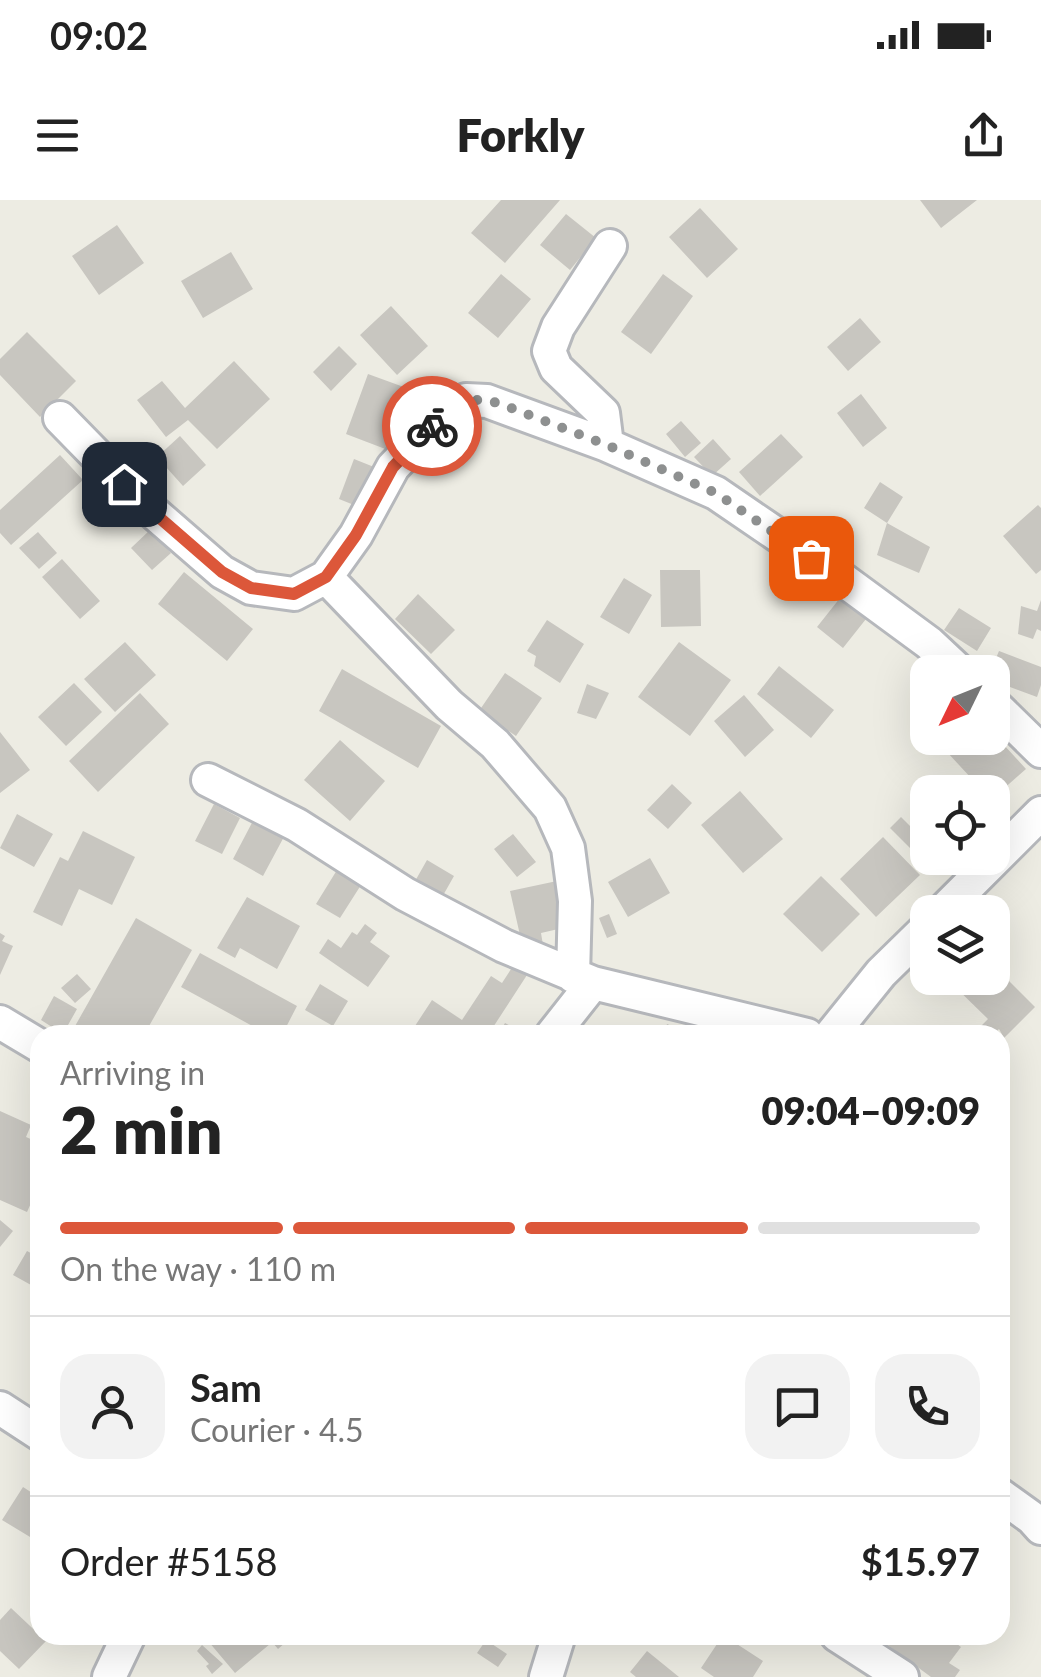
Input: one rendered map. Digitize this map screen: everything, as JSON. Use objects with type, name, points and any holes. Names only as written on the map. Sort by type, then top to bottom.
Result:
[{"type":"street","points":[[607,445],[602,413],[556,368],[549,351],[558,328],[610,246]]},
{"type":"street","points":[[60,418],[146,506],[222,572],[251,588],[294,594],[326,577],[356,535],[393,467],[433,425],[466,400],[488,400],[607,445],[716,493],[842,579],[941,655]]},
{"type":"street","points":[[326,577],[449,705],[495,744],[550,808],[568,848],[583,979],[558,1025]]},
{"type":"street","points":[[1010,721],[1041,751]]},
{"type":"street","points":[[208,780],[297,825],[404,894],[504,946],[583,979],[767,1025]]},
{"type":"street","points":[[959,895],[1041,813]]},
{"type":"street","points":[[838,1025],[910,945]]},
{"type":"street","points":[[0,1022],[30,1040]]},
{"type":"street","points":[[0,1408],[30,1428]]},
{"type":"street","points":[[1010,1502],[1041,1528]]},
{"type":"street","points":[[108,1677],[124,1645]]},
{"type":"street","points":[[546,1677],[556,1645]]},
{"type":"street","points":[[852,1645],[902,1677]]},
{"type":"building","points":[[501,200],[560,200],[505,263],[471,233]]},
{"type":"building","points":[[920,200],[977,200],[941,228]]},
{"type":"building","points":[[700,208],[738,249],[707,278],[669,237]]},
{"type":"building","points":[[566,214],[596,238],[570,270],[540,245]]},
{"type":"building","points":[[117,225],[144,263],[99,295],[72,256]]},
{"type":"building","points":[[231,252],[253,289],[203,318],[181,281]]},
{"type":"building","points":[[501,274],[531,299],[498,338],[468,313]]},
{"type":"building","points":[[663,274],[693,296],[651,354],[621,332]]},
{"type":"building","points":[[391,306],[428,346],[397,375],[360,335]]},
{"type":"building","points":[[860,318],[881,342],[848,371],[827,347]]},
{"type":"building","points":[[27,332],[76,381],[40,417],[0,375],[0,359]]},
{"type":"building","points":[[339,346],[357,364],[331,391],[313,372]]},
{"type":"building","points":[[234,361],[270,399],[217,449],[188,420],[166,437],[137,400],[162,381],[185,408]]},
{"type":"building","points":[[368,374],[423,394],[401,455],[346,434]]},
{"type":"building","points":[[861,394],[887,428],[863,447],[837,413]]},
{"type":"building","points":[[681,421],[701,443],[685,457],[666,434]]},
{"type":"building","points":[[781,434],[803,457],[760,496],[739,472]]},
{"type":"building","points":[[180,436],[206,465],[183,486],[157,457]]},
{"type":"building","points":[[713,439],[731,459],[712,476],[694,457]]},
{"type":"building","points":[[60,455],[83,480],[11,545],[0,533],[0,510]]},
{"type":"building","points":[[354,459],[384,471],[369,511],[339,499]]},
{"type":"building","points":[[880,482],[903,497],[887,523],[864,508]]},
{"type":"building","points":[[1038,505],[1041,570],[1036,574],[1003,536]]},
{"type":"building","points":[[887,523],[930,547],[919,573],[877,555]]},
{"type":"building","points":[[150,530],[171,553],[152,570],[131,548]]},
{"type":"building","points":[[38,532],[57,553],[39,569],[19,548]]},
{"type":"building","points":[[62,559],[100,601],[80,619],[42,577]]},
{"type":"building","points":[[660,570],[700,570],[701,626],[661,627]]},
{"type":"building","points":[[184,572],[253,629],[227,661],[158,604]]},
{"type":"building","points":[[624,578],[652,595],[629,634],[600,617]]},
{"type":"building","points":[[418,594],[455,630],[431,654],[395,619]]},
{"type":"building","points":[[840,598],[866,619],[843,648],[817,627]]},
{"type":"building","points":[[1041,600],[1041,631],[1037,629],[1033,639],[1018,634],[1021,606],[1037,611]]},
{"type":"building","points":[[959,608],[991,628],[977,651],[944,630]]},
{"type":"building","points":[[547,620],[584,644],[560,683],[534,666],[536,656],[527,651]]},
{"type":"building","points":[[125,642],[156,675],[115,712],[84,679]]},
{"type":"building","points":[[679,642],[731,680],[690,736],[638,697]]},
{"type":"building","points":[[1010,655],[1041,667],[1037,697],[1010,687]]},
{"type":"building","points":[[779,666],[834,710],[811,738],[757,694]]},
{"type":"building","points":[[342,669],[441,726],[418,768],[319,711]]},
{"type":"building","points":[[505,673],[542,698],[516,736],[479,711]]},
{"type":"building","points":[[74,683],[102,712],[66,746],[38,717]]},
{"type":"building","points":[[587,684],[609,693],[596,719],[577,713]]},
{"type":"building","points":[[140,693],[169,724],[98,792],[69,761]]},
{"type":"building","points":[[744,695],[774,730],[745,757],[714,721]]},
{"type":"building","points":[[0,732],[30,770],[0,793]]},
{"type":"building","points":[[340,740],[385,781],[350,821],[304,780]]},
{"type":"building","points":[[1010,752],[1026,769],[1010,783],[1010,775],[968,775],[950,755],[1010,755]]},
{"type":"building","points":[[672,784],[692,803],[668,829],[647,810]]},
{"type":"building","points":[[740,791],[783,839],[743,873],[701,825]]},
{"type":"building","points":[[214,804],[240,818],[222,854],[195,841]]},
{"type":"building","points":[[17,814],[53,834],[34,867],[0,848]]},
{"type":"building","points":[[255,817],[286,833],[263,876],[233,859]]},
{"type":"building","points":[[901,817],[910,826],[910,848],[890,828]]},
{"type":"building","points":[[83,831],[135,857],[112,905],[79,889],[62,926],[33,912],[60,857],[68,861]]},
{"type":"building","points":[[513,834],[536,862],[517,877],[494,849]]},
{"type":"building","points":[[883,837],[910,865],[910,875],[920,875],[876,917],[840,879]]},
{"type":"building","points":[[650,858],[670,893],[628,917],[608,882]]},
{"type":"building","points":[[427,860],[454,876],[441,899],[414,883]]},
{"type":"building","points":[[337,870],[361,885],[340,918],[316,904]]},
{"type":"building","points":[[821,876],[860,914],[822,952],[783,914]]},
{"type":"building","points":[[557,881],[567,927],[541,933],[543,945],[522,944],[510,891]]},
{"type":"building","points":[[247,897],[300,926],[277,969],[240,948],[235,958],[217,948]]},
{"type":"building","points":[[609,914],[617,934],[607,938],[599,918]]},
{"type":"building","points":[[136,918],[192,950],[150,1025],[76,1025]]},
{"type":"building","points":[[365,924],[377,933],[370,942],[390,956],[368,987],[319,953],[328,939],[341,948],[352,932],[357,935]]},
{"type":"building","points":[[0,933],[5,936],[2,941],[13,946],[0,975]]},
{"type":"building","points":[[200,953],[297,1006],[287,1025],[251,1025],[181,987]]},
{"type":"building","points":[[513,966],[527,975],[494,1025],[416,1025],[432,1000],[462,1020],[491,976],[502,983]]},
{"type":"building","points":[[77,974],[91,989],[75,1003],[61,988]]},
{"type":"building","points":[[1010,982],[1035,1007],[1010,1032],[1010,1025],[982,1025],[988,1019],[963,995],[1010,995]]},
{"type":"building","points":[[320,984],[348,1001],[334,1025],[305,1010]]},
{"type":"building","points":[[54,996],[77,1009],[68,1025],[49,1025],[41,1020]]},
{"type":"building","points":[[0,1111],[30,1125],[26,1137],[30,1139],[30,1205],[27,1212],[0,1200]]},
{"type":"building","points":[[0,1220],[13,1231],[0,1247]]},
{"type":"building","points":[[27,1251],[30,1253],[30,1284],[13,1275]]},
{"type":"building","points":[[23,1487],[30,1492],[30,1537],[2,1520]]},
{"type":"building","points":[[11,1608],[30,1626],[30,1645],[42,1645],[19,1669],[0,1651],[0,1620]]},
{"type":"building","points":[[202,1645],[223,1664],[212,1674],[197,1651]]},
{"type":"building","points":[[211,1645],[269,1645],[235,1673]]},
{"type":"building","points":[[483,1645],[494,1645],[507,1654],[498,1667],[477,1653]]},
{"type":"building","points":[[716,1645],[738,1645],[763,1661],[753,1677],[714,1677],[701,1668]]},
{"type":"building","points":[[888,1645],[961,1647],[949,1663],[960,1670],[955,1677],[931,1677]]},
{"type":"building","points":[[647,1651],[679,1677],[636,1677],[630,1672]]},
{"type":"way so far","points":[[432,426],[466,400],[488,400],[511,408],[716,493],[811,558]]},
{"type":"route","points":[[124,484],[222,572],[251,588],[294,594],[326,577],[356,535],[393,467],[432,426]]}]
